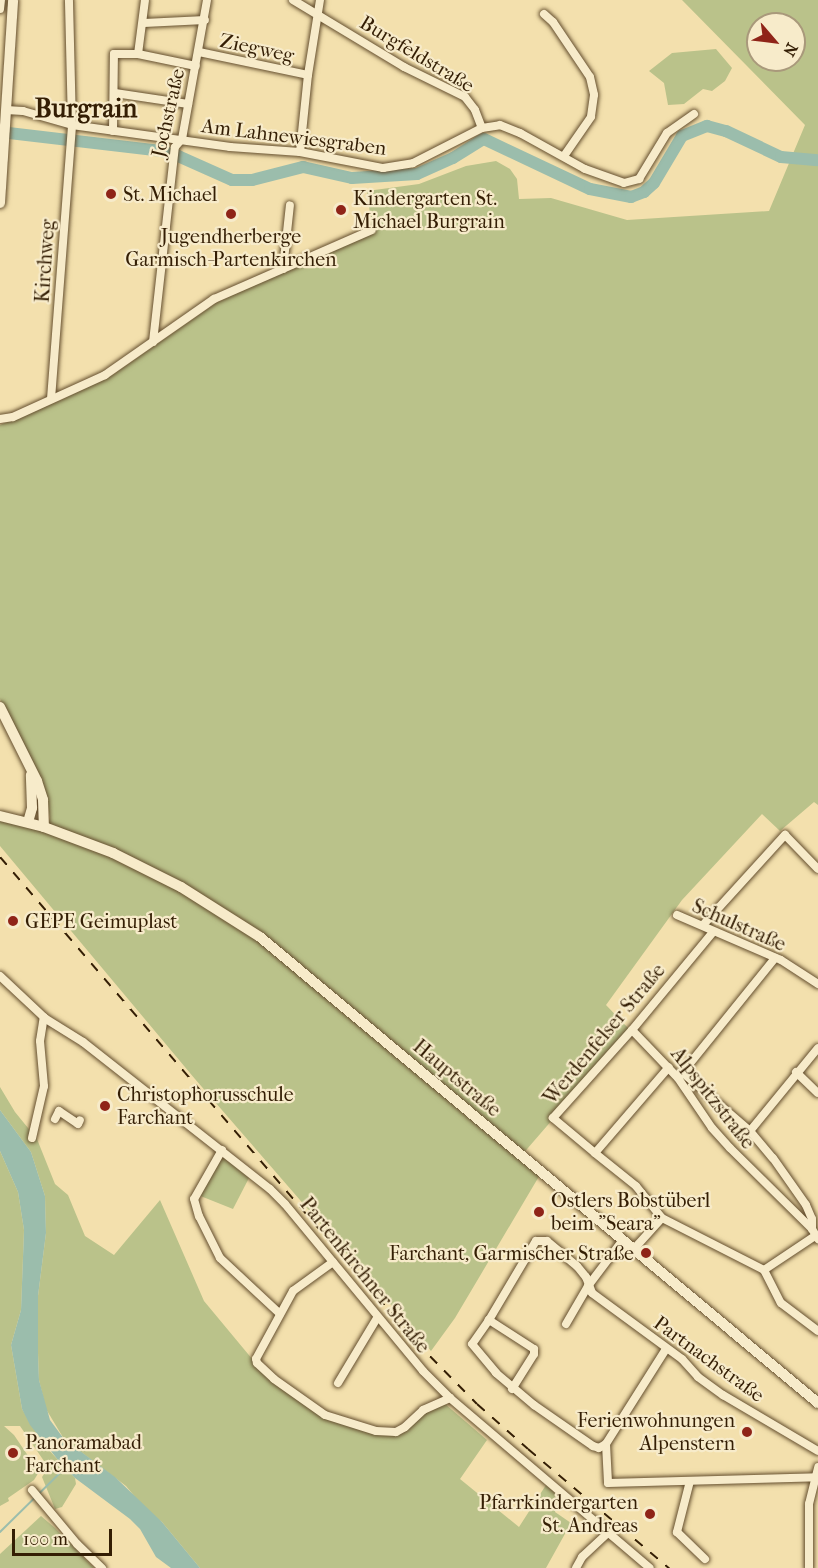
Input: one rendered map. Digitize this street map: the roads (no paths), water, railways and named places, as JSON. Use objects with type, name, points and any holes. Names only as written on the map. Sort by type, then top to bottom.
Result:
[{"type":"street","points":[[0,9],[1,0]]},
{"type":"street","points":[[0,203],[13,0]]},
{"type":"street","name":"Kirchweg","points":[[51,399],[72,125],[69,0]]},
{"type":"street","points":[[138,54],[144,23],[145,0]]},
{"type":"street","name":"Jochstraße","points":[[153,342],[175,147],[182,139],[207,0]]},
{"type":"street","name":"Burgfeldstraße","points":[[293,0],[404,67],[465,97],[475,110],[482,128]]},
{"type":"street","points":[[300,152],[308,75],[320,0]]},
{"type":"street","points":[[544,14],[553,22],[590,77],[594,95],[591,117],[564,156]]},
{"type":"street","points":[[144,23],[205,20]]},
{"type":"street","name":"Ziegweg","points":[[199,52],[308,75]]},
{"type":"street","points":[[113,130],[114,54],[138,54],[196,66]]},
{"type":"street","points":[[115,93],[188,104]]},
{"type":"street","name":"Am Lahnewiesgraben","points":[[4,114],[23,111],[72,125],[230,147],[300,152],[356,165],[383,168],[398,166],[433,155],[482,128]]},
{"type":"street","points":[[482,128],[500,125],[510,128],[607,178],[624,183],[633,182],[647,170],[667,133],[694,114]]},
{"type":"street","points":[[283,269],[290,205]]},
{"type":"street","points":[[0,419],[13,417],[105,375],[209,303],[372,230]]},
{"type":"street","points":[[0,707],[42,796],[44,827]]},
{"type":"street","points":[[28,822],[32,808],[31,770]]},
{"type":"street","name":"Hauptstraße","points":[[0,816],[44,827],[143,867],[220,909],[260,937],[818,1402]]},
{"type":"street","points":[[703,926],[785,835],[818,869]]},
{"type":"street","name":"Schulstraße","points":[[677,915],[775,958],[818,984]]},
{"type":"street","name":"Werdenfelser Straße","points":[[595,1154],[553,1118],[633,1030],[713,932]]},
{"type":"street","points":[[764,1270],[815,1235],[812,1219],[800,1195],[750,1131],[681,1075],[775,958]]},
{"type":"street","name":"Partenkirchner Straße","points":[[0,976],[44,1017],[83,1042],[222,1150],[285,1204],[405,1352],[450,1398],[650,1568]]},
{"type":"street","points":[[32,1138],[44,1086],[40,1041],[44,1017]]},
{"type":"street","name":"Alpspitzstraße","points":[[633,1030],[669,1067],[681,1075],[712,1128],[815,1235]]},
{"type":"street","points":[[750,1131],[796,1072],[818,1048]]},
{"type":"street","points":[[669,1067],[595,1154],[636,1186],[662,1218],[764,1270],[781,1303],[818,1331]]},
{"type":"street","points":[[796,1072],[818,1093]]},
{"type":"street","points":[[55,1119],[59,1112],[78,1124],[80,1120]]},
{"type":"street","points":[[222,1150],[194,1199],[200,1216],[220,1258],[280,1314]]},
{"type":"street","points":[[633,1250],[662,1218]]},
{"type":"street","name":"Partnachstraße","points":[[489,1320],[536,1241],[547,1242],[568,1257],[586,1277],[592,1293],[610,1308],[723,1395],[818,1451]]},
{"type":"street","points":[[566,1324],[588,1286],[622,1241]]},
{"type":"street","points":[[333,1262],[294,1291],[256,1359],[257,1363],[325,1415],[363,1428],[396,1432],[405,1427],[423,1410],[450,1398]]},
{"type":"street","points":[[338,1383],[377,1318]]},
{"type":"street","points":[[512,1389],[534,1354],[534,1349],[489,1320],[472,1344],[483,1359],[512,1389],[599,1448],[606,1444],[666,1349]]},
{"type":"street","points":[[606,1444],[608,1483],[816,1477]]},
{"type":"street","points":[[809,1568],[808,1523],[818,1467]]},
{"type":"street","points":[[690,1480],[677,1532],[705,1559]]},
{"type":"street","points":[[32,1490],[102,1568]]},
{"type":"street","points":[[576,1568],[582,1557],[608,1533]]},
{"type":"waterway","points":[[0,132],[161,151],[232,180],[252,180],[303,167],[352,178],[417,174],[453,158],[484,139],[590,189],[631,197],[644,192],[654,183],[682,136],[707,126],[726,131],[781,157],[818,160]]},
{"type":"waterway","points":[[0,1532],[66,1467]]},
{"type":"railway","points":[[0,857],[416,1342],[477,1404],[669,1568]]},
{"type":"place","name":"St. Michael","points":[[111,194]]},
{"type":"place","name":"Kindergarten St. Michael Burgrain","points":[[341,210]]},
{"type":"place","name":"Jugendherberge Garmisch-Partenkirchen","points":[[231,214]]},
{"type":"place","name":"GEPE Geimuplast","points":[[13,921]]},
{"type":"place","name":"Christophorusschule Farchant","points":[[105,1106]]},
{"type":"place","name":"Ostlers Bobstüberl beim \"Seara\"","points":[[539,1212]]},
{"type":"place","name":"Farchant, Garmischer Straße","points":[[646,1253]]},
{"type":"place","name":"Ferienwohnungen Alpenstern","points":[[747,1432]]},
{"type":"place","name":"Panoramabad Farchant","points":[[13,1453]]},
{"type":"place","name":"Pfarrkindergarten St. Andreas","points":[[650,1514]]},
{"type":"district","name":"Burgrain","points":[[86,109]]}]
